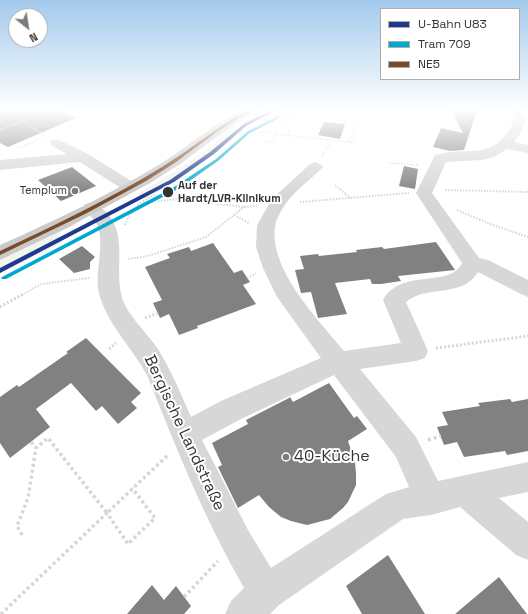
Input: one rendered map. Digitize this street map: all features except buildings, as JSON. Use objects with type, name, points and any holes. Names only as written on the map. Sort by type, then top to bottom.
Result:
[{"type":"main road","points":[[198,144],[203,139]]},
{"type":"main road","points":[[0,253],[130,187],[165,167],[206,139]]},
{"type":"street","points":[[511,139],[506,145],[488,155],[440,158],[424,191],[472,263],[528,289]]},
{"type":"street","points":[[57,143],[83,157],[130,187]]},
{"type":"street","points":[[506,145],[528,149]]},
{"type":"street","points":[[0,165],[83,157]]},
{"type":"street","points":[[315,167],[280,200],[266,225],[266,247],[273,268],[285,291],[338,362],[406,447],[431,498]]},
{"type":"street","name":"Bergische Landstraße","points":[[91,208],[106,223],[110,248],[110,295],[116,310],[148,354],[158,372],[186,438],[236,542],[255,603]]},
{"type":"street","points":[[186,438],[231,410],[338,362],[416,351],[394,300],[404,291],[415,287],[462,280],[470,271],[472,263]]},
{"type":"street","points":[[255,603],[397,505],[528,477]]},
{"type":"street","points":[[464,490],[528,543]]},
{"type":"path","points":[[13,150],[39,139]]},
{"type":"path","points":[[267,142],[272,142],[274,139]]},
{"type":"path","points":[[325,139],[355,143]]},
{"type":"path","points":[[347,142],[350,139]]},
{"type":"path","points":[[389,163],[436,166]]},
{"type":"path","points":[[335,186],[350,198]]},
{"type":"path","points":[[280,200],[307,202],[424,191],[528,192]]},
{"type":"path","points":[[424,191],[468,215],[528,237]]},
{"type":"path","points":[[125,231],[129,215],[140,203],[155,195]]},
{"type":"path","points":[[0,307],[42,284],[109,268],[123,260],[148,256],[206,237],[244,207],[179,199],[164,199],[140,203]]},
{"type":"path","points":[[416,351],[528,336]]},
{"type":"path","points":[[22,535],[17,526],[25,514],[36,448],[48,438],[107,513],[128,544],[155,518],[132,488]]},
{"type":"path","points":[[1,614],[166,455],[186,438]]},
{"type":"path","points":[[31,442],[36,448]]},
{"type":"path","points":[[184,597],[236,542]]},
{"type":"shaded area","points":[[219,139],[232,139],[209,158],[146,199],[137,194],[169,175]]},
{"type":"shaded area","points":[[80,223],[56,234],[63,242],[0,274],[0,260],[70,226]]},
{"type":"metro line","name":"U83","points":[[0,271],[172,181],[212,153],[229,139]]},
{"type":"tram line","name":"709","points":[[4,278],[176,188],[217,160],[241,139]]},
{"type":"transit line","name":"NE5","points":[[0,253],[84,213],[144,180],[175,161],[206,139]]},
{"type":"place","name":"Templum","points":[[75,191]]},
{"type":"place","name":"Auf der Hardt/LVR-Klinikum","points":[[168,192]]},
{"type":"place","name":"40-Küche","points":[[286,457]]}]
